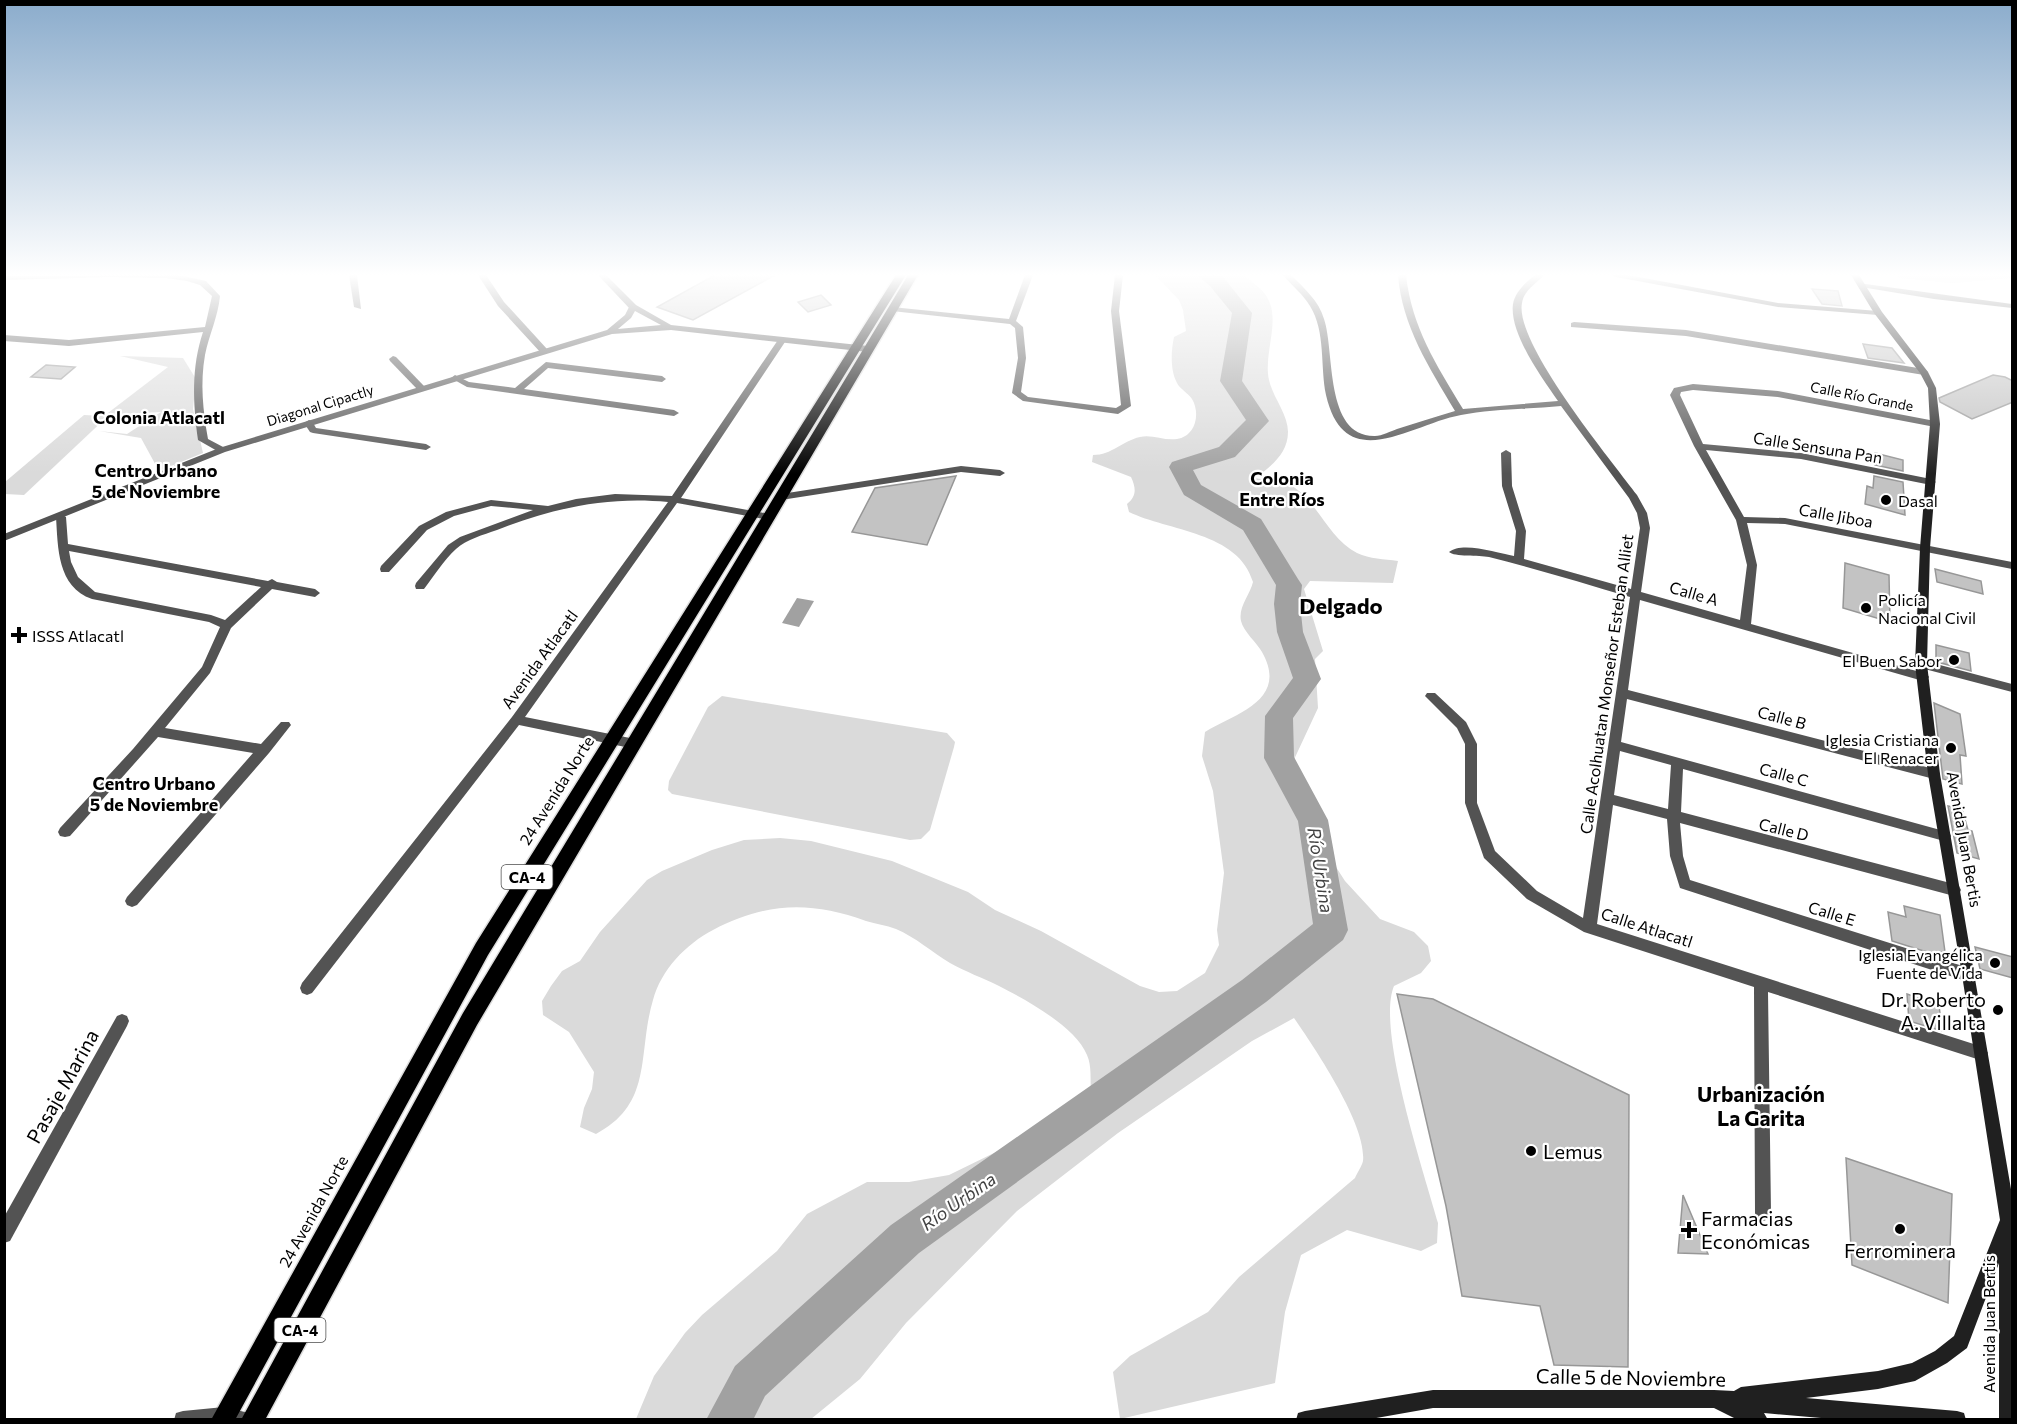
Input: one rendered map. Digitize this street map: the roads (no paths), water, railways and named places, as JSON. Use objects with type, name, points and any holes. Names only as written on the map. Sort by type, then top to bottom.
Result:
[{"type":"main road","name":"CA-4","points":[[861,349],[865,341]]},
{"type":"main road","name":"CA-4","points":[[861,349],[867,341]]},
{"type":"main road","name":"Avenida Juan Bertis","points":[[1900,341],[1924,372],[1932,388],[1935,424],[1924,548],[1922,670],[1934,774],[2008,1219],[2008,1419]]},
{"type":"main road","name":"24 Avenida Norte","points":[[229,1418],[482,949],[612,740],[762,515],[782,497],[861,349]]},
{"type":"main road","name":"24 Avenida Norte","points":[[252,1419],[470,1018],[634,744],[762,515],[861,349]]},
{"type":"main road","points":[[2008,1219],[2013,1239]]},
{"type":"main road","points":[[1714,1399],[1878,1380],[1915,1372],[1941,1357],[1961,1342],[2008,1219]]},
{"type":"main road","name":"Calle 5 de Noviembre","points":[[1305,1419],[1433,1399],[1714,1399],[1958,1419]]},
{"type":"main road","points":[[1714,1399],[1759,1419]]},
{"type":"street","points":[[49,341],[83,341]]},
{"type":"street","points":[[205,341],[198,391],[203,440],[222,450]]},
{"type":"street","points":[[535,341],[544,351]]},
{"type":"street","name":"Diagonal Cipactly","points":[[4,538],[61,517],[222,450],[577,341]]},
{"type":"street","name":"Avenida Atlacatl","points":[[307,988],[516,720],[673,502],[781,341]]},
{"type":"street","name":"Diagonal Cipactly","points":[[802,341],[861,349]]},
{"type":"street","points":[[1022,341],[1022,358],[1016,393],[1026,399],[1123,409],[1126,406],[1119,341]]},
{"type":"street","points":[[1323,341],[1332,402],[1339,420],[1354,434],[1376,439],[1460,412],[1565,403]]},
{"type":"street","points":[[1419,341],[1460,412]]},
{"type":"street","name":"Calle Acolhuatan Monseñor Esteban Alliet","points":[[1525,341],[1642,513],[1645,528],[1588,928]]},
{"type":"street","points":[[1738,341],[1924,372]]},
{"type":"street","points":[[393,359],[421,388]]},
{"type":"street","points":[[518,391],[546,365],[662,379]]},
{"type":"street","points":[[455,378],[467,384],[674,413]]},
{"type":"street","name":"Calle Río Grande","points":[[1699,446],[1675,395],[1677,390],[1693,387],[1778,394],[1935,424]]},
{"type":"street","points":[[309,423],[313,430],[426,447]]},
{"type":"street","points":[[1699,446],[1741,520],[1752,565],[1745,624]]},
{"type":"street","name":"Calle Sensuna Pan","points":[[1699,446],[1801,456],[1931,482]]},
{"type":"street","points":[[1506,453],[1507,486],[1521,531],[1519,561]]},
{"type":"street","points":[[782,497],[961,469],[1000,473]]},
{"type":"street","points":[[420,586],[460,541],[552,509],[613,497],[673,502],[762,515]]},
{"type":"street","points":[[385,569],[423,528],[450,514],[492,503],[552,509]]},
{"type":"street","points":[[61,517],[63,547],[69,575],[73,582],[92,595],[211,618],[227,625]]},
{"type":"street","name":"Calle Jiboa","points":[[1741,520],[1785,521],[2013,565]]},
{"type":"street","points":[[63,547],[315,593]]},
{"type":"street","name":"Calle A","points":[[1454,552],[1477,551],[1519,561],[1745,624],[1922,670],[2013,688]]},
{"type":"street","points":[[64,832],[158,732],[211,663],[222,630],[272,584]]},
{"type":"street","name":"Calle B","points":[[1621,693],[1934,774]]},
{"type":"street","name":"Calle Atlacatl","points":[[1431,696],[1462,725],[1471,744],[1471,803],[1489,854],[1532,895],[1588,928],[1980,1053]]},
{"type":"street","points":[[516,720],[634,744]]},
{"type":"street","points":[[132,901],[285,725]]},
{"type":"street","points":[[158,732],[265,750]]},
{"type":"street","name":"Calle C","points":[[1614,744],[1944,836]]},
{"type":"street","points":[[1674,818],[1677,762]]},
{"type":"street","name":"Calle D","points":[[1606,798],[1674,818],[1954,890]]},
{"type":"street","name":"Calle E","points":[[1674,818],[1680,874],[1685,884],[1969,975]]},
{"type":"street","points":[[1761,983],[1763,1213]]},
{"type":"street","name":"Pasaje Marina","points":[[4,1235],[122,1021]]},
{"type":"street","points":[[183,1419],[229,1418]]},
{"type":"waterway","name":"Río Urbina","points":[[728,1420],[750,1381],[905,1239],[1254,991],[1331,930],[1313,820],[1279,758],[1279,716],[1307,679],[1290,632],[1287,604],[1289,585],[1252,525],[1192,490],[1180,467],[1227,452],[1258,421],[1231,381],[1237,341]]},
{"type":"place","name":"Dasal","points":[[1886,500]]},
{"type":"place","name":"Policía Nacional Civil","points":[[1866,608]]},
{"type":"place","name":"ISSS Atlacatl","points":[[19,635]]},
{"type":"place","name":"El Buen Sabor","points":[[1954,660]]},
{"type":"place","name":"Iglesia Cristiana El Renacer","points":[[1951,748]]},
{"type":"place","name":"Iglesia Evangélica Fuente de Vida","points":[[1995,963]]},
{"type":"place","name":"Dr. Roberto A. Villalta","points":[[1998,1010]]},
{"type":"place","name":"Lemus","points":[[1531,1151]]},
{"type":"place","name":"Ferrominera","points":[[1900,1229]]},
{"type":"place","name":"Farmacias Económicas","points":[[1689,1230]]},
{"type":"district","name":"Colonia Atlacatl","points":[[159,417]]},
{"type":"district","name":"Centro Urbano 5 de Noviembre","points":[[156,480]]},
{"type":"district","name":"Colonia Entre Ríos","points":[[1282,488]]},
{"type":"district","name":"Delgado","points":[[1341,605]]},
{"type":"district","name":"Centro Urbano 5 de Noviembre","points":[[154,793]]},
{"type":"district","name":"Urbanización La Garita","points":[[1761,1105]]}]
